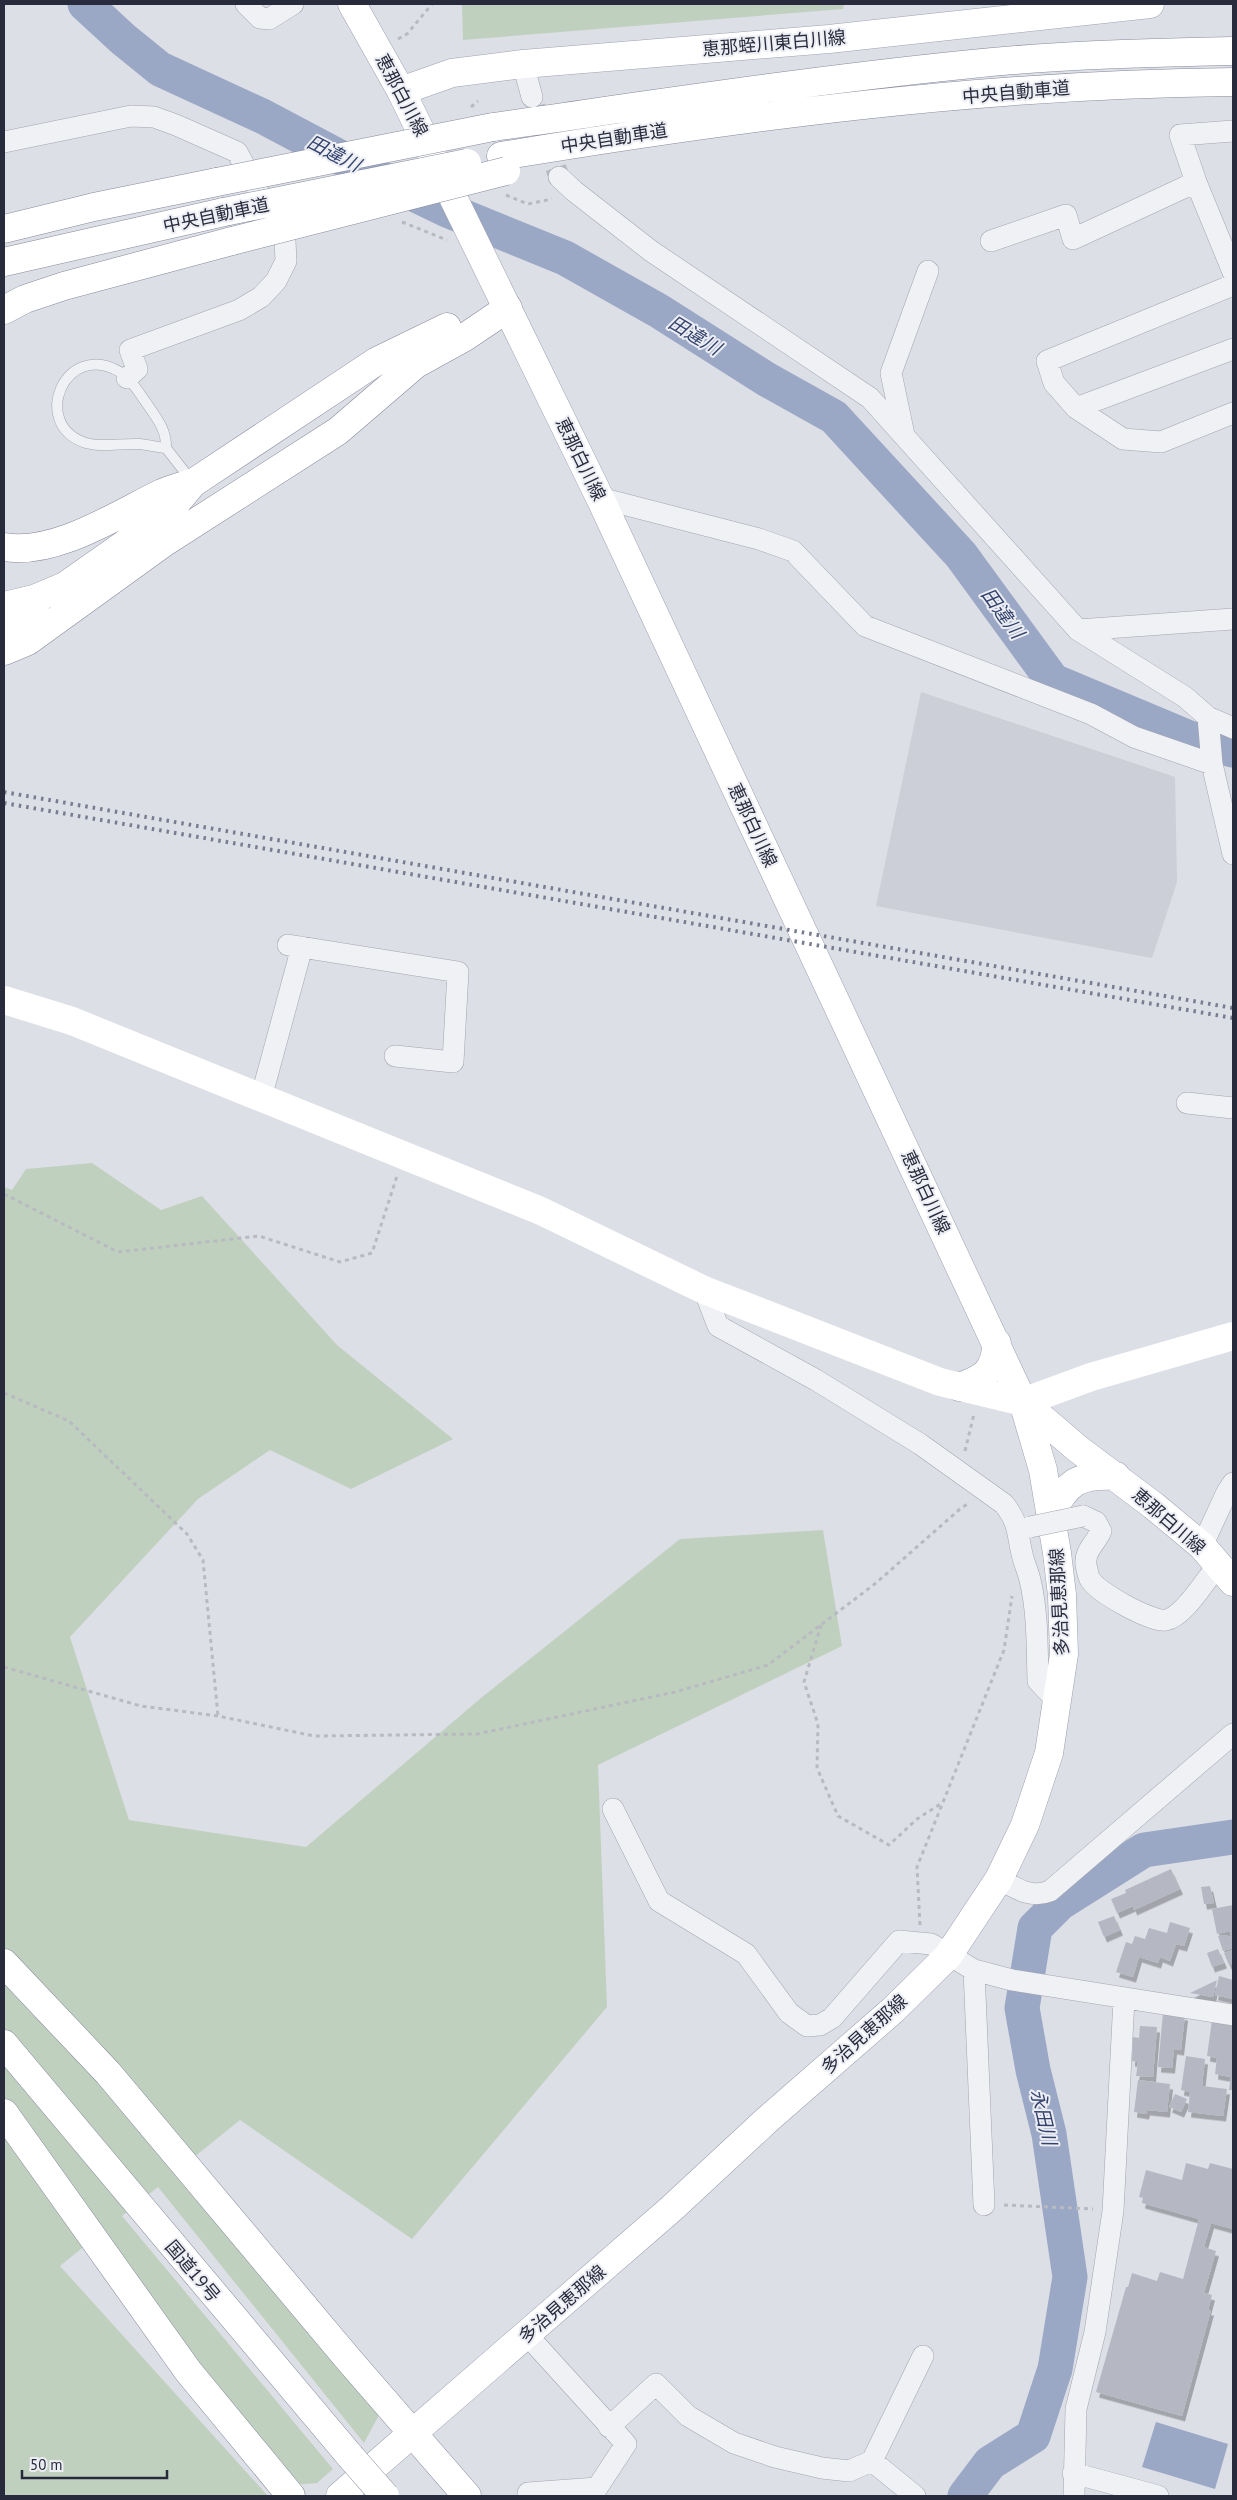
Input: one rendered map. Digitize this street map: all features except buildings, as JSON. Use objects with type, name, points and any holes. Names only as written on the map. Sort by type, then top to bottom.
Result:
[{"type":"main road","name":"恵那白川線","points":[[352,4],[402,91],[600,498],[1024,1402],[1078,1449],[1116,1476],[1217,1564]]},
{"type":"main road","name":"恵那蛭川東白川線","points":[[402,91],[452,73],[523,64],[829,39],[1150,4]]},
{"type":"main road","name":"中央自動車道","points":[[4,229],[94,207],[493,127],[715,95],[962,64],[1115,53],[1233,51]]},
{"type":"main road","name":"中央自動車道","points":[[4,262],[224,212],[503,163],[599,140],[792,112],[1046,88],[1233,82]]},
{"type":"main road","points":[[4,310],[25,299],[64,286],[232,241],[503,163]]},
{"type":"main road","points":[[4,213],[74,196],[94,207]]},
{"type":"main road","points":[[4,606],[34,599],[65,586],[166,515],[193,483],[377,361],[456,322],[508,308]]},
{"type":"main road","points":[[4,651],[28,640],[165,542],[338,431],[416,364],[465,336],[508,308]]},
{"type":"main road","points":[[4,547],[22,548],[60,541],[110,520],[164,492],[193,483]]},
{"type":"main road","points":[[4,628],[54,621]]},
{"type":"main road","points":[[4,1000],[72,1021],[542,1211],[704,1290],[940,1382],[1024,1402],[1091,1377],[1233,1336]]},
{"type":"main road","points":[[959,1387],[981,1380],[990,1370],[996,1357],[997,1343]]},
{"type":"main road","name":"多治見恵那線","points":[[340,2496],[527,2335],[893,2010],[948,1956],[999,1879],[1028,1816],[1049,1753],[1064,1654],[1062,1596],[1033,1524],[1043,1470],[1024,1402]]},
{"type":"main road","points":[[1033,1524],[1071,1484],[1096,1475],[1116,1476]]},
{"type":"main road","points":[[4,1963],[108,2073],[467,2496]]},
{"type":"main road","name":"国道19号","points":[[4,2044],[346,2460],[371,2496]]},
{"type":"main road","name":"国道19号","points":[[4,2061],[346,2460],[385,2496]]},
{"type":"main road","points":[[4,2113],[188,2370],[290,2496]]},
{"type":"street","points":[[246,4],[260,18],[269,19],[293,4]]},
{"type":"street","points":[[523,64],[532,97]]},
{"type":"street","points":[[4,142],[131,116],[154,117],[237,152],[285,241],[286,261],[276,281],[261,298],[239,310],[130,350],[137,369],[127,378]]},
{"type":"street","points":[[1233,131],[1180,135],[1196,182],[1233,272]]},
{"type":"street","points":[[559,177],[574,192],[651,252],[870,398],[1078,630],[1185,697],[1208,717],[1233,728]]},
{"type":"street","points":[[990,241],[1066,215],[1073,239],[1196,182]]},
{"type":"street","points":[[904,435],[890,373],[928,271]]},
{"type":"street","points":[[1233,285],[1047,361],[1054,383],[1076,408],[1123,439],[1161,442],[1233,413]]},
{"type":"street","points":[[1076,408],[1233,349]]},
{"type":"street","points":[[600,498],[759,539],[793,551],[865,626],[1090,714],[1134,737],[1212,764]]},
{"type":"street","points":[[1078,630],[1233,619]]},
{"type":"street","points":[[1208,717],[1212,764],[1233,854]]},
{"type":"street","points":[[261,1098],[295,946],[458,972],[453,1062],[395,1056]]},
{"type":"street","points":[[1187,1103],[1233,1108]]},
{"type":"street","points":[[704,1290],[718,1326],[816,1380],[912,1439],[1004,1504],[1013,1516],[1033,1524],[1083,1516],[1096,1522],[1101,1531],[1096,1541],[1088,1550],[1086,1563],[1090,1581],[1122,1604],[1152,1618],[1165,1621],[1176,1616],[1217,1564],[1227,1492],[1233,1483]]},
{"type":"street","points":[[1033,1524],[1023,1557],[1030,1581],[1035,1613],[1038,1681],[1058,1702]]},
{"type":"street","points":[[999,1879],[1025,1893],[1039,1895],[1050,1891],[1233,1734]]},
{"type":"street","points":[[613,1809],[659,1900],[746,1954],[789,2013],[807,2026],[820,2025],[832,2018],[899,1941],[931,1944],[974,1970],[1012,1980],[1233,2015]]},
{"type":"street","points":[[974,1970],[984,2204]]},
{"type":"street","points":[[1074,2496],[1073,2473],[1076,2409],[1095,2332],[1113,2210],[1124,1999]]},
{"type":"street","points":[[527,2335],[626,2444],[604,2492],[528,2494]]},
{"type":"street","points":[[609,2427],[656,2384],[688,2416],[734,2443],[775,2457],[822,2468],[850,2471],[872,2460],[923,2356]]},
{"type":"street","points":[[872,2460],[915,2496]]},
{"type":"street","points":[[1073,2473],[1158,2496]]},
{"type":"lane","points":[[166,448],[140,444],[105,446],[87,443],[73,437],[63,426],[58,412],[57,397],[62,382],[72,372],[86,366],[103,366],[120,372],[127,378],[161,424],[167,438],[166,448],[193,483]]},
{"type":"path","points":[[377,49],[407,34],[432,4]]},
{"type":"path","points":[[400,222],[448,240],[459,242],[472,236]]},
{"type":"path","points":[[4,1194],[118,1252],[259,1236],[340,1262],[372,1253],[404,1156]]},
{"type":"path","points":[[4,1393],[69,1421],[188,1534],[203,1560],[218,1716]]},
{"type":"path","points":[[965,1451],[976,1409]]},
{"type":"path","points":[[4,1667],[141,1706],[218,1716],[314,1736],[477,1734],[675,1692],[768,1665],[876,1582],[960,1508],[989,1493]]},
{"type":"path","points":[[921,1943],[918,1867],[1004,1650],[1016,1568],[1023,1557]]},
{"type":"path","points":[[821,1625],[804,1682],[818,1724],[817,1768],[838,1816],[889,1845],[917,1819],[942,1803]]},
{"type":"path","points":[[984,2204],[1084,2208]]},
{"type":"shaded area","points":[[921,692],[1175,777],[1177,882],[1152,958],[876,906]]},
{"type":"green space","points":[[462,4],[844,4],[843,9],[463,40]]},
{"type":"green space","points":[[92,1163],[161,1210],[202,1196],[337,1345],[453,1439],[351,1489],[270,1450],[198,1499],[70,1637],[129,1820],[306,1847],[481,1698],[680,1539],[823,1530],[842,1646],[598,1765],[607,2007],[412,2239],[240,2120],[177,2171],[379,2415],[364,2443],[158,2187],[122,2216],[333,2469],[317,2483],[294,2485],[193,2355],[103,2231],[60,2266],[268,2496],[4,2496],[4,1187],[12,1190],[26,1169]]},
{"type":"water","points":[[1156,2422],[1228,2444],[1215,2489],[1142,2467]]},
{"type":"waterway","name":"田違川","points":[[85,4],[123,39],[160,69],[262,116],[364,170],[447,210],[565,258],[659,311],[766,379],[834,417],[961,555],[1053,681],[1189,738],[1233,750]]},
{"type":"waterway","name":"永田川","points":[[965,2496],[990,2463],[1033,2436],[1055,2369],[1070,2277],[1049,2134],[1033,2070],[1022,2008],[1035,1928],[1060,1903],[1144,1850],[1233,1837]]},
{"type":"tunnel","points":[[535,107],[559,177]]},
{"type":"railway","points":[[4,792],[1233,1008]]},
{"type":"railway","points":[[4,803],[1233,1018]]}]
